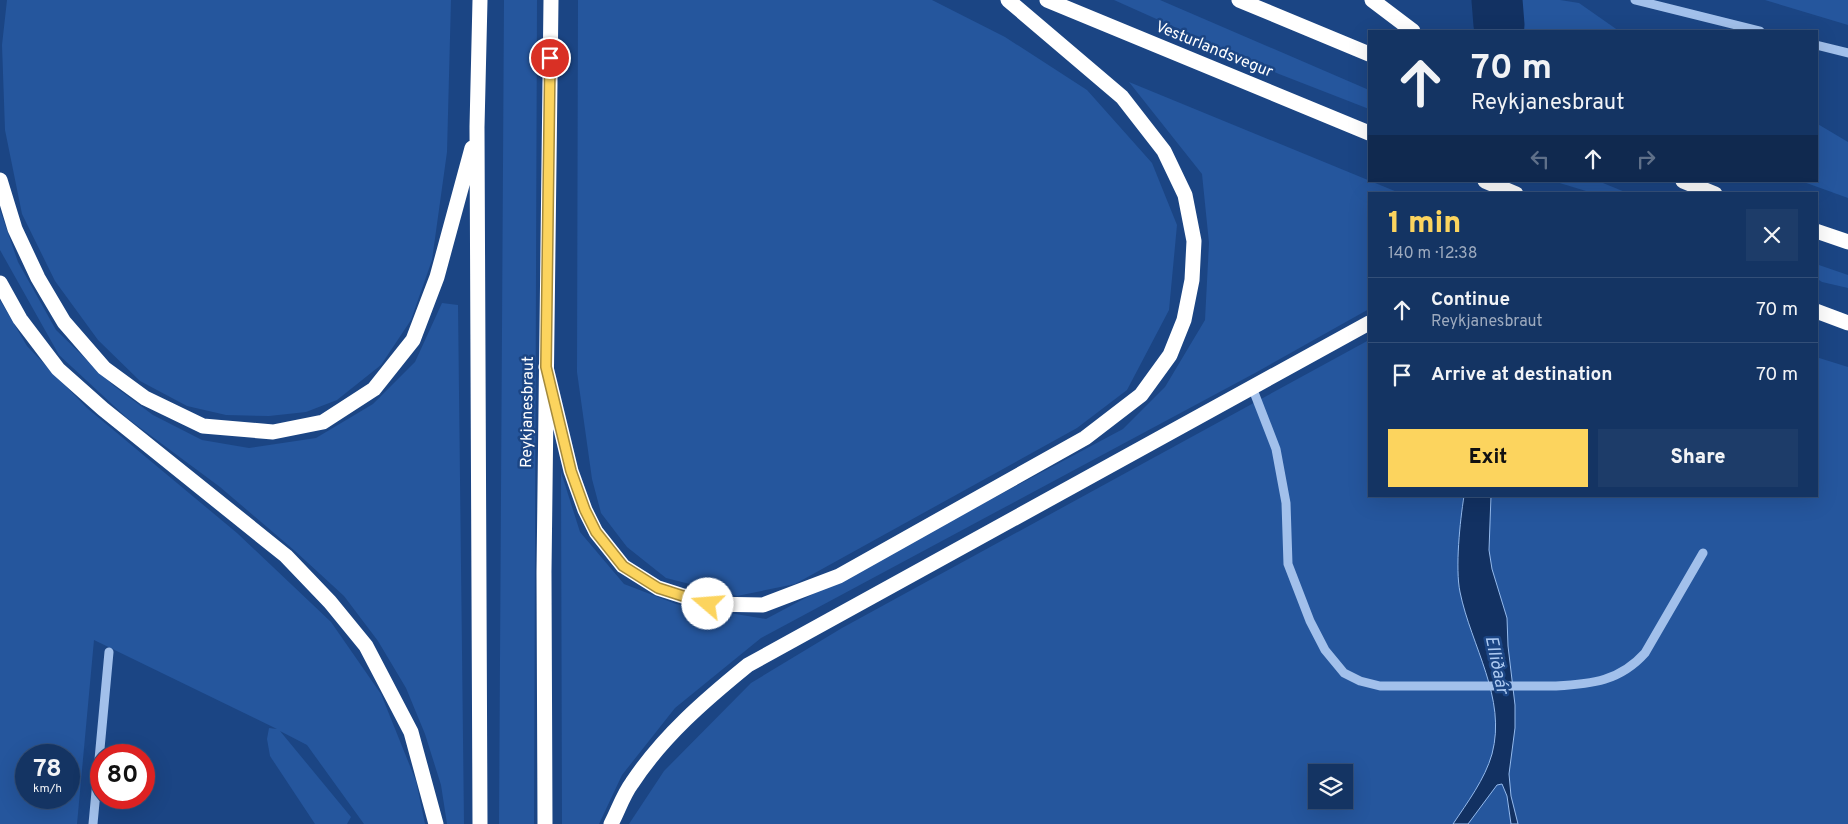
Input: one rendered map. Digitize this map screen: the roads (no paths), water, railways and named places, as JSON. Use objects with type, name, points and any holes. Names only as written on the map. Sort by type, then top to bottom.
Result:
[{"type":"highway","points":[[480,0],[477,127],[480,824]]},
{"type":"highway","name":"Reykjanesbraut","points":[[545,824],[544,572],[551,0]]},
{"type":"highway","points":[[546,367],[571,471],[585,510],[596,532],[623,566],[658,588],[708,604],[763,605],[838,576],[1085,438],[1141,395],[1170,355],[1184,320],[1192,280],[1194,241],[1185,195],[1164,151],[1122,97],[1008,0]]},
{"type":"highway","name":"Vesturlandsvegur","points":[[1047,0],[1368,133]]},
{"type":"highway","points":[[1239,0],[1368,54]]},
{"type":"highway","points":[[1372,0],[1412,30]]},
{"type":"highway","points":[[0,180],[15,230],[38,278],[64,322],[104,368],[145,398],[203,426],[273,432],[323,422],[374,389],[413,340],[438,277],[477,127]]},
{"type":"highway","points":[[1488,182],[1511,192]]},
{"type":"highway","points":[[1685,182],[1710,192]]},
{"type":"highway","points":[[1818,232],[1848,242]]},
{"type":"highway","points":[[0,283],[20,319],[58,368],[103,409],[286,556],[330,602],[366,646],[411,732],[436,824]]},
{"type":"highway","points":[[1818,312],[1848,322]]},
{"type":"highway","points":[[611,824],[631,784],[664,742],[699,706],[748,665],[1368,324]]},
{"type":"street","points":[[1635,0],[1756,30]]},
{"type":"street","points":[[1818,46],[1848,53]]},
{"type":"street","points":[[1252,387],[1276,449],[1286,503],[1288,564],[1310,621],[1325,650],[1344,672],[1360,681],[1380,686],[1556,686],[1578,685],[1604,680],[1621,674],[1634,666],[1645,653],[1703,553]]},
{"type":"street","points":[[93,824],[109,652]]},
{"type":"water","points":[[1464,497],[1491,497],[1489,550],[1492,569],[1507,618],[1508,646],[1515,705],[1515,728],[1509,774],[1511,796],[1518,824],[1511,824],[1507,796],[1502,784],[1497,785],[1468,824],[1453,824],[1485,773],[1492,754],[1495,733],[1495,713],[1491,692],[1460,592],[1458,570]]},
{"type":"waterway","name":"Elliðaár","points":[[1497,0],[1499,25]]}]
